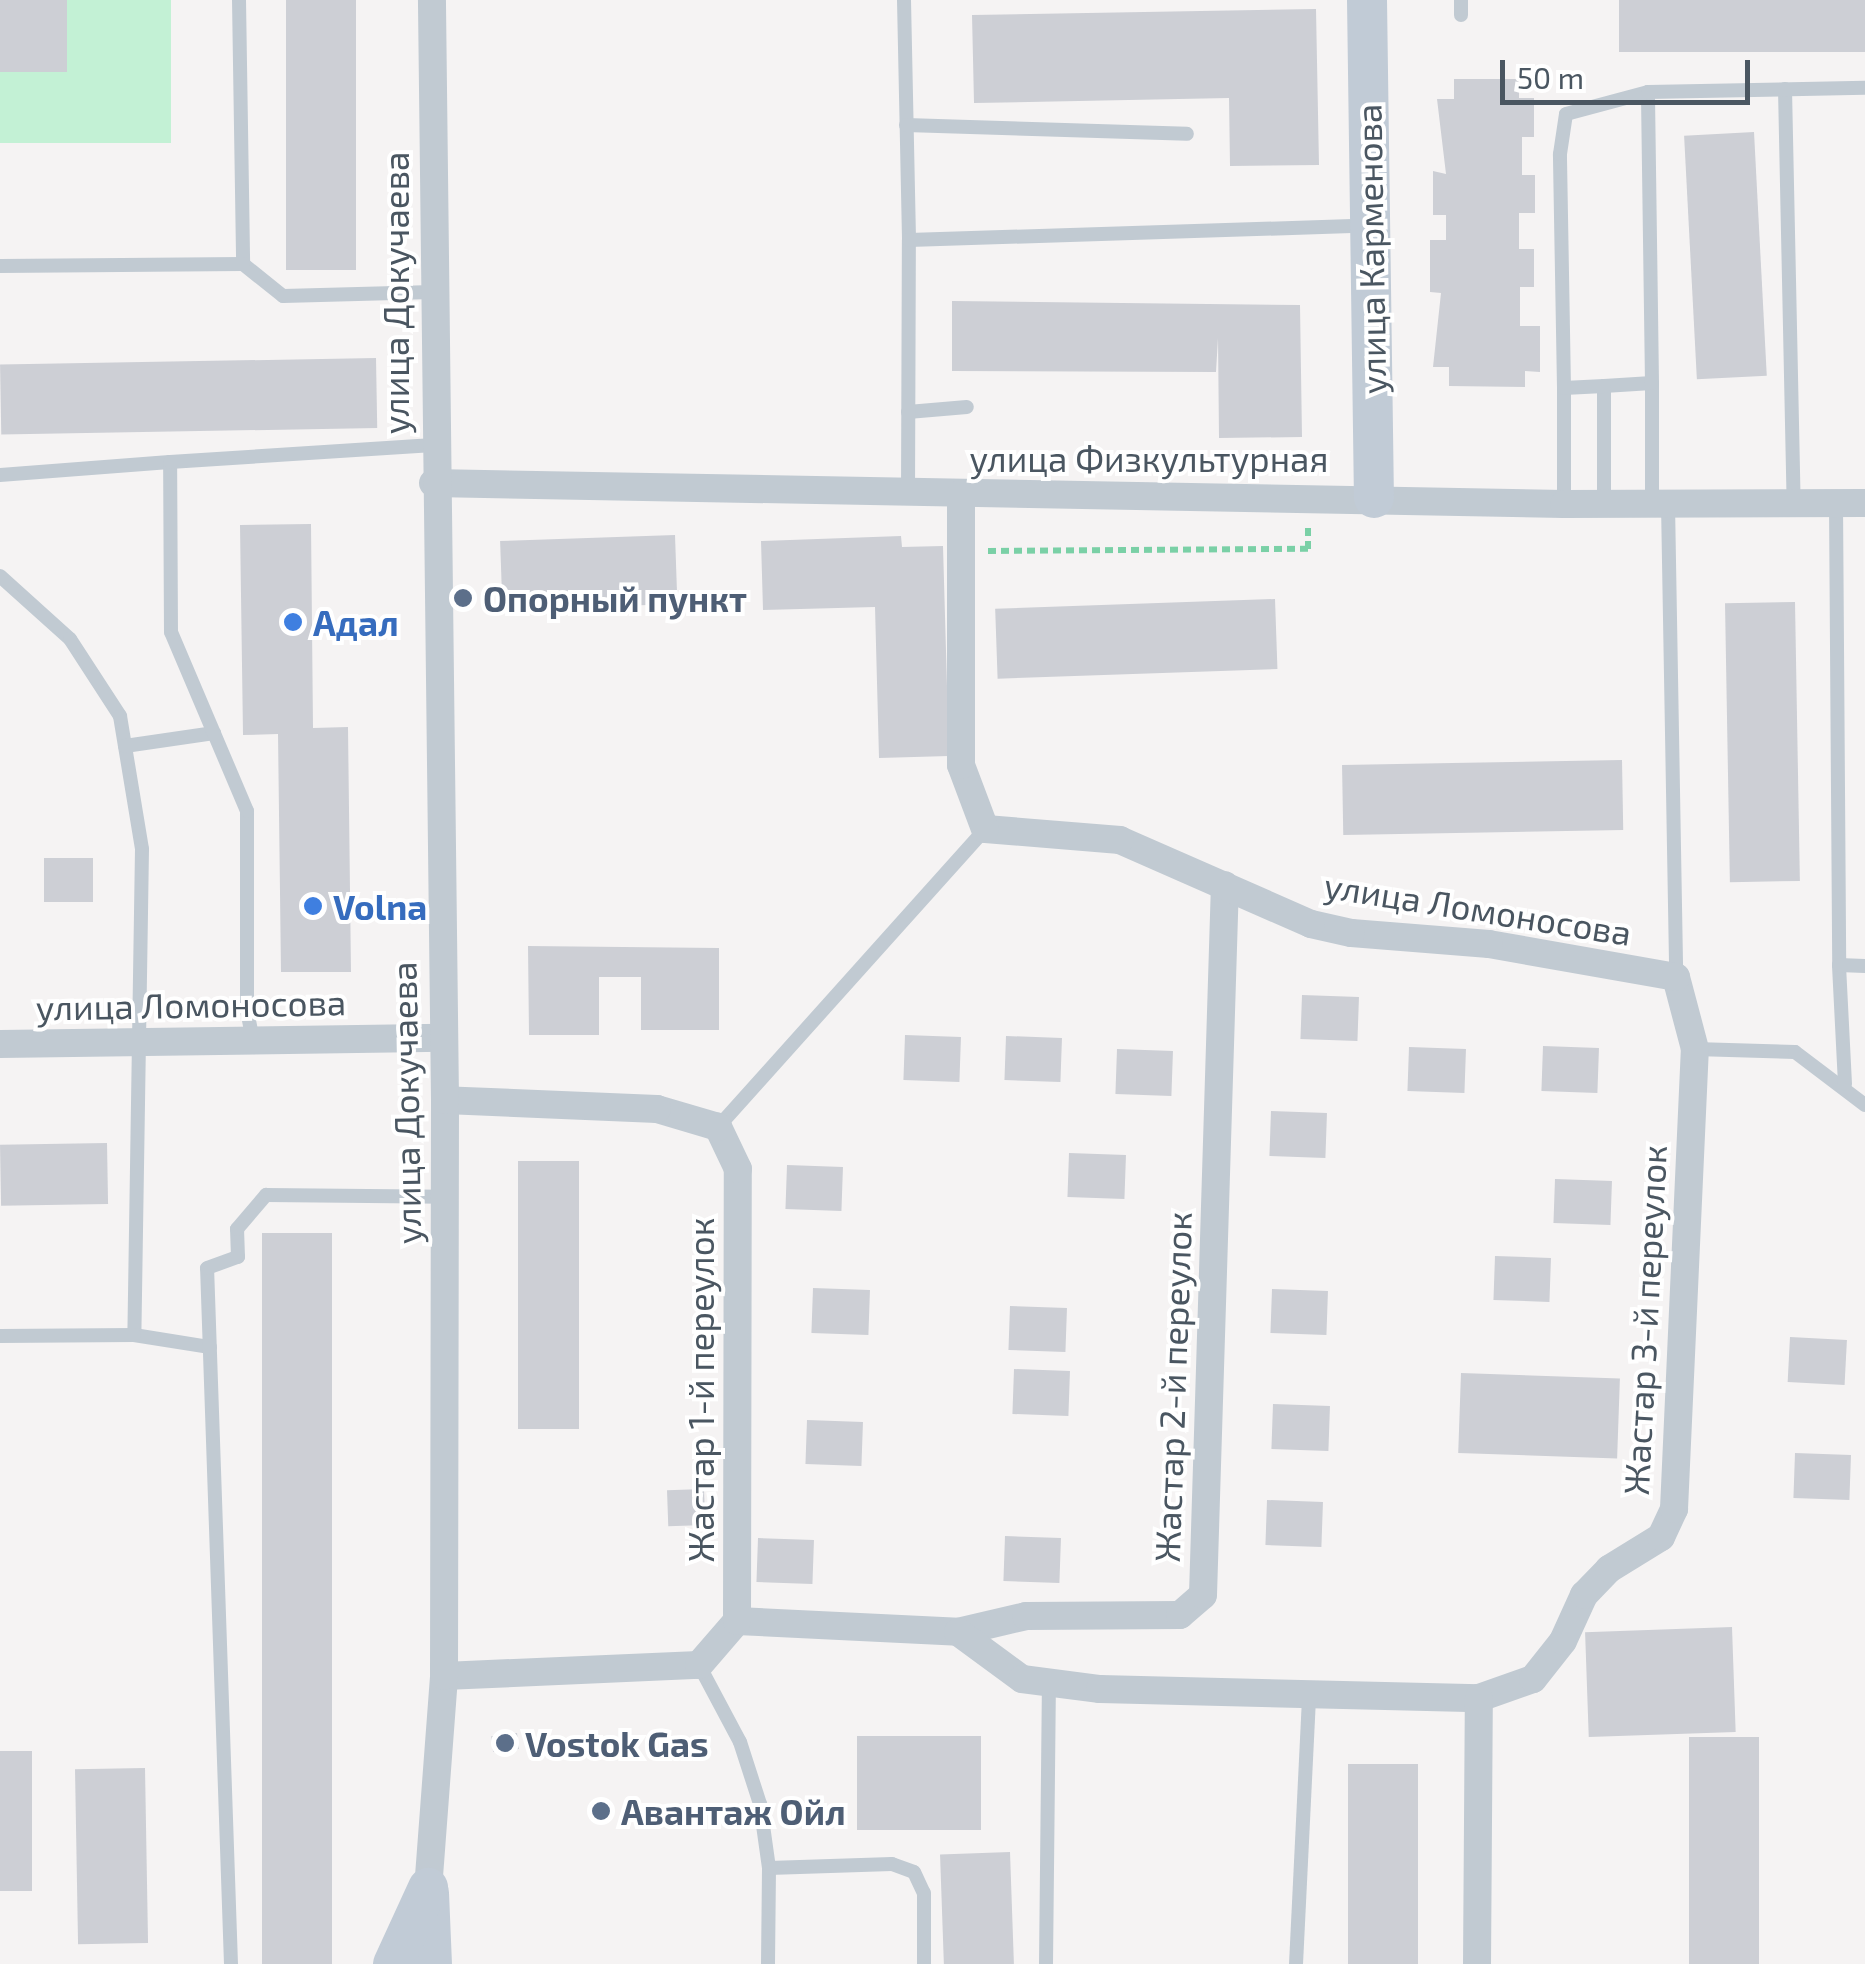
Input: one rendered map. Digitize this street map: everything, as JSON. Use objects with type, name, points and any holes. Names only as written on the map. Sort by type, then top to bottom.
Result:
[{"type":"street","name":"улица Докучаева","points":[[421,1964],[444,1676],[445,1100],[433,483],[432,0]]},
{"type":"street","name":"улица Карменова","points":[[1367,0],[1374,498]]},
{"type":"street","name":"улица Физкультурная","points":[[433,483],[1564,504],[1865,503]]},
{"type":"street","points":[[961,494],[961,765],[985,829]]},
{"type":"street","name":"улица Ломоносова","points":[[985,829],[1120,840],[1311,924],[1351,933],[1489,944],[1676,977]]},
{"type":"street","name":"Жастар 2-й переулок","points":[[737,1622],[958,1632],[1026,1616],[1180,1615],[1203,1596],[1226,886]]},
{"type":"street","name":"Жастар 3-й переулок","points":[[958,1632],[1022,1679],[1049,1685],[1309,1696],[1478,1698],[1533,1678],[1562,1642],[1584,1595],[1609,1570],[1661,1537],[1674,1509],[1695,1049],[1676,977]]},
{"type":"street","name":"улица Ломоносова","points":[[0,1044],[443,1038]]},
{"type":"street","points":[[445,1100],[657,1109],[718,1127]]},
{"type":"street","name":"Жастар 1-й переулок","points":[[718,1127],[738,1169],[737,1622]]},
{"type":"street","points":[[444,1676],[699,1665],[737,1622]]},
{"type":"street","points":[[1478,1698],[1478,1964]]},
{"type":"street","points":[[393,1964],[428,1888]]},
{"type":"street","points":[[428,1888],[432,1964]]},
{"type":"lane","points":[[238,0],[243,264]]},
{"type":"lane","points":[[904,0],[909,240],[908,494]]},
{"type":"lane","points":[[1564,504],[1566,114],[1648,92],[1865,88]]},
{"type":"lane","points":[[1785,89],[1794,504]]},
{"type":"lane","points":[[1648,92],[1652,383],[1660,504],[1676,977]]},
{"type":"lane","points":[[906,125],[1187,134]]},
{"type":"lane","points":[[909,240],[1368,226]]},
{"type":"lane","points":[[0,266],[243,264],[283,296],[433,292]]},
{"type":"lane","points":[[1564,388],[1652,383]]},
{"type":"lane","points":[[1604,386],[1604,504]]},
{"type":"lane","points":[[908,412],[967,407]]},
{"type":"lane","points":[[0,476],[433,445]]},
{"type":"lane","points":[[170,462],[171,632],[247,811],[247,1010],[253,1041]]},
{"type":"lane","points":[[1836,504],[1839,965],[1845,1084]]},
{"type":"lane","points":[[0,576],[70,639],[120,716],[142,849],[134,1335]]},
{"type":"lane","points":[[125,746],[214,733]]},
{"type":"lane","points":[[718,1127],[985,829]]},
{"type":"lane","points":[[1839,965],[1865,966]]},
{"type":"lane","points":[[1695,1049],[1795,1052],[1845,1084],[1865,1105]]},
{"type":"lane","points":[[231,1964],[207,1268],[238,1257],[237,1229],[266,1195],[444,1197]]},
{"type":"lane","points":[[0,1336],[134,1335],[210,1347]]},
{"type":"lane","points":[[699,1665],[740,1742],[760,1804],[769,1868],[768,1964]]},
{"type":"lane","points":[[1046,1964],[1049,1685]]},
{"type":"lane","points":[[1296,1964],[1309,1696]]},
{"type":"lane","points":[[769,1868],[892,1864],[914,1872],[924,1893],[924,1964]]},
{"type":"path","points":[[962,551],[1308,549],[1308,497]]},
{"type":"green space","points":[[0,0],[171,0],[171,143],[0,143]]},
{"type":"building","points":[[0,0],[67,0],[67,72],[0,72]]},
{"type":"building","points":[[286,0],[356,0],[356,270],[286,270]]},
{"type":"building","points":[[1619,0],[1865,0],[1865,52],[1619,52]]},
{"type":"building","points":[[1316,9],[1319,165],[1230,166],[1229,98],[974,103],[972,15]]},
{"type":"building","points":[[1454,79],[1519,79],[1519,98],[1534,98],[1534,137],[1522,137],[1522,175],[1535,175],[1535,213],[1519,213],[1519,249],[1534,249],[1534,287],[1520,287],[1520,326],[1540,326],[1540,372],[1525,371],[1525,387],[1449,386],[1449,367],[1433,367],[1441,293],[1430,292],[1430,240],[1446,240],[1446,215],[1433,215],[1433,171],[1446,174],[1437,99],[1454,99]]},
{"type":"building","points":[[1754,132],[1767,376],[1697,379],[1684,136]]},
{"type":"building","points":[[952,301],[1300,305],[1302,437],[1219,438],[1218,338],[1216,372],[952,371]]},
{"type":"building","points":[[376,358],[377,428],[1,435],[0,365]]},
{"type":"building","points":[[311,524],[313,728],[348,727],[351,972],[281,972],[278,734],[243,735],[240,525]]},
{"type":"building","points":[[675,535],[677,604],[503,610],[500,541]]},
{"type":"building","points":[[901,536],[902,547],[943,546],[949,756],[879,758],[875,607],[763,610],[761,541]]},
{"type":"building","points":[[1275,599],[1277,669],[998,679],[995,609]]},
{"type":"building","points":[[1795,602],[1800,881],[1730,882],[1725,603]]},
{"type":"building","points":[[1622,760],[1623,830],[1343,835],[1342,765]]},
{"type":"building","points":[[44,858],[93,858],[93,902],[44,902]]},
{"type":"building","points":[[528,946],[719,948],[719,1030],[641,1030],[641,977],[599,977],[599,1035],[529,1035]]},
{"type":"building","points":[[1302,995],[1359,997],[1357,1041],[1300,1039]]},
{"type":"building","points":[[905,1035],[961,1037],[959,1082],[903,1080]]},
{"type":"building","points":[[1006,1036],[1062,1038],[1060,1082],[1004,1080]]},
{"type":"building","points":[[1543,1046],[1599,1048],[1597,1093],[1541,1091]]},
{"type":"building","points":[[1409,1047],[1466,1049],[1464,1093],[1407,1091]]},
{"type":"building","points":[[1117,1049],[1173,1051],[1171,1096],[1115,1094]]},
{"type":"building","points":[[1271,1111],[1327,1113],[1325,1158],[1269,1156]]},
{"type":"building","points":[[107,1143],[108,1204],[1,1206],[0,1145]]},
{"type":"building","points":[[1069,1153],[1126,1155],[1124,1199],[1067,1197]]},
{"type":"building","points":[[518,1161],[579,1161],[579,1429],[518,1429]]},
{"type":"building","points":[[787,1165],[843,1167],[841,1211],[785,1209]]},
{"type":"building","points":[[1555,1179],[1612,1181],[1610,1225],[1553,1223]]},
{"type":"building","points":[[262,1233],[332,1233],[332,1964],[262,1964]]},
{"type":"building","points":[[1495,1256],[1551,1258],[1549,1302],[1493,1300]]},
{"type":"building","points":[[813,1288],[870,1290],[868,1335],[811,1333]]},
{"type":"building","points":[[1272,1289],[1328,1291],[1326,1335],[1270,1333]]},
{"type":"building","points":[[1010,1306],[1067,1308],[1065,1352],[1008,1350]]},
{"type":"building","points":[[1790,1337],[1847,1340],[1845,1385],[1788,1382]]},
{"type":"building","points":[[1014,1369],[1070,1371],[1068,1416],[1012,1414]]},
{"type":"building","points":[[1461,1373],[1620,1379],[1617,1459],[1458,1453]]},
{"type":"building","points":[[1273,1404],[1330,1406],[1328,1451],[1271,1449]]},
{"type":"building","points":[[807,1420],[863,1422],[861,1466],[805,1464]]},
{"type":"building","points":[[1795,1453],[1851,1455],[1849,1500],[1793,1498]]},
{"type":"building","points":[[704,1489],[705,1525],[668,1526],[667,1490]]},
{"type":"building","points":[[1267,1500],[1323,1502],[1321,1547],[1265,1545]]},
{"type":"building","points":[[1005,1536],[1061,1538],[1059,1583],[1003,1581]]},
{"type":"building","points":[[758,1538],[814,1540],[812,1584],[756,1582]]},
{"type":"building","points":[[1732,1627],[1736,1732],[1589,1737],[1585,1632]]},
{"type":"building","name":"Vostok Gas","points":[[517,1733],[519,1749],[493,1752],[491,1736]]},
{"type":"building","points":[[857,1736],[981,1736],[981,1830],[857,1830]]},
{"type":"building","points":[[1689,1737],[1759,1737],[1759,1964],[1689,1964]]},
{"type":"building","points":[[0,1751],[32,1751],[32,1891],[0,1891]]},
{"type":"building","points":[[1348,1764],[1418,1764],[1418,1964],[1348,1964]]},
{"type":"building","points":[[145,1768],[148,1943],[78,1944],[75,1769]]},
{"type":"building","points":[[1010,1852],[1014,1964],[944,1964],[940,1854]]},
{"type":"place","name":"Опорный пункт","points":[[463,598]]},
{"type":"place","name":"Адал","points":[[293,622]]},
{"type":"place","name":"Volna","points":[[313,906]]},
{"type":"place","name":"Vostok Gas","points":[[505,1743]]},
{"type":"place","name":"Авантаж Ойл","points":[[601,1811]]}]
